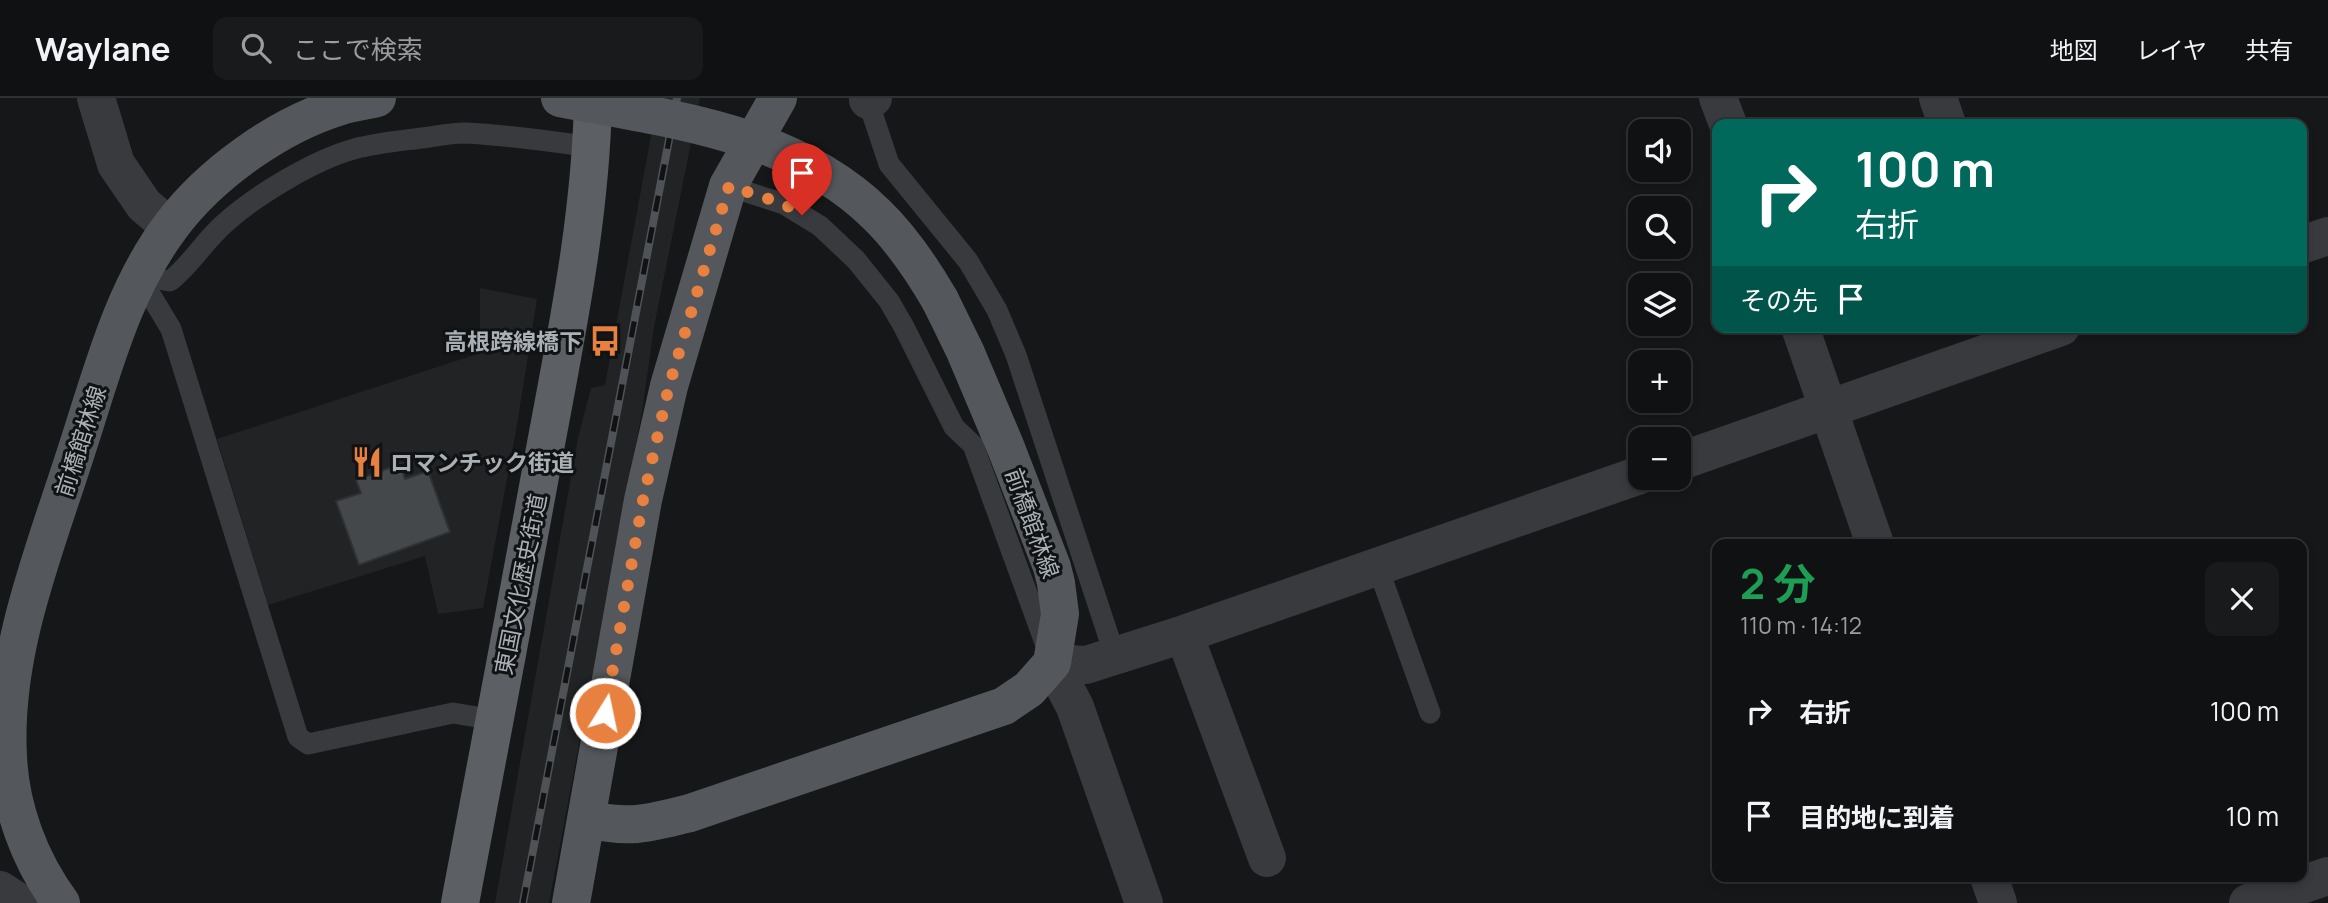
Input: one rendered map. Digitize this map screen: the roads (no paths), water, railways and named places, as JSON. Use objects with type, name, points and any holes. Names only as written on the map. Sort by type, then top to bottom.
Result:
[{"type":"highway","name":"東国文化歴史街道","points":[[460,903],[583,228],[592,147],[593,98]]},
{"type":"main road","name":"前橋館林線","points":[[61,903],[34,861],[15,803],[5,784],[8,722],[20,635],[43,554],[116,331],[139,276],[170,227],[194,198],[217,177],[284,130],[340,106],[377,98]]},
{"type":"main road","name":"前橋館林線","points":[[560,98],[692,123],[777,150],[841,186],[875,213],[908,250],[940,300],[975,376],[1052,566],[1060,614],[1052,663]]},
{"type":"main road","points":[[571,903],[643,500],[669,386],[729,186],[778,98]]},
{"type":"main road","points":[[586,819],[614,826],[643,825],[704,809],[1004,706],[1029,689],[1052,663]]},
{"type":"street","points":[[96,98],[116,164],[144,205],[170,227]]},
{"type":"street","points":[[1718,98],[1726,119]]},
{"type":"street","points":[[1938,98],[1945,119]]},
{"type":"street","points":[[2307,243],[2328,236]]},
{"type":"street","points":[[1802,333],[1873,539]]},
{"type":"street","points":[[1691,457],[1828,410],[2019,334]]},
{"type":"street","points":[[1052,663],[1086,665],[1184,634],[1628,479]]},
{"type":"street","points":[[1184,634],[1267,858]]},
{"type":"street","points":[[1052,663],[1075,707],[1143,903]]},
{"type":"street","points":[[2248,903],[2328,876]]},
{"type":"street","points":[[1991,882],[1998,903]]},
{"type":"street","points":[[0,890],[20,903]]},
{"type":"lane","points":[[869,99],[888,164],[968,261],[997,310],[1017,355],[1115,656]]},
{"type":"lane","points":[[139,276],[170,281],[184,270],[200,248],[225,222],[317,164],[351,150],[462,133],[592,147]]},
{"type":"lane","points":[[729,186],[784,204],[820,226],[856,260],[889,301],[954,426],[973,445],[1052,663]]},
{"type":"lane","points":[[139,276],[172,329],[298,737],[308,744],[453,713],[495,720]]},
{"type":"lane","points":[[1377,565],[1430,713]]},
{"type":"railway","points":[[523,903],[677,98]]},
{"type":"place","name":"高根跨線橋下","points":[[605,341]]},
{"type":"place","name":"ロマンチック街道","points":[[367,462]]}]
